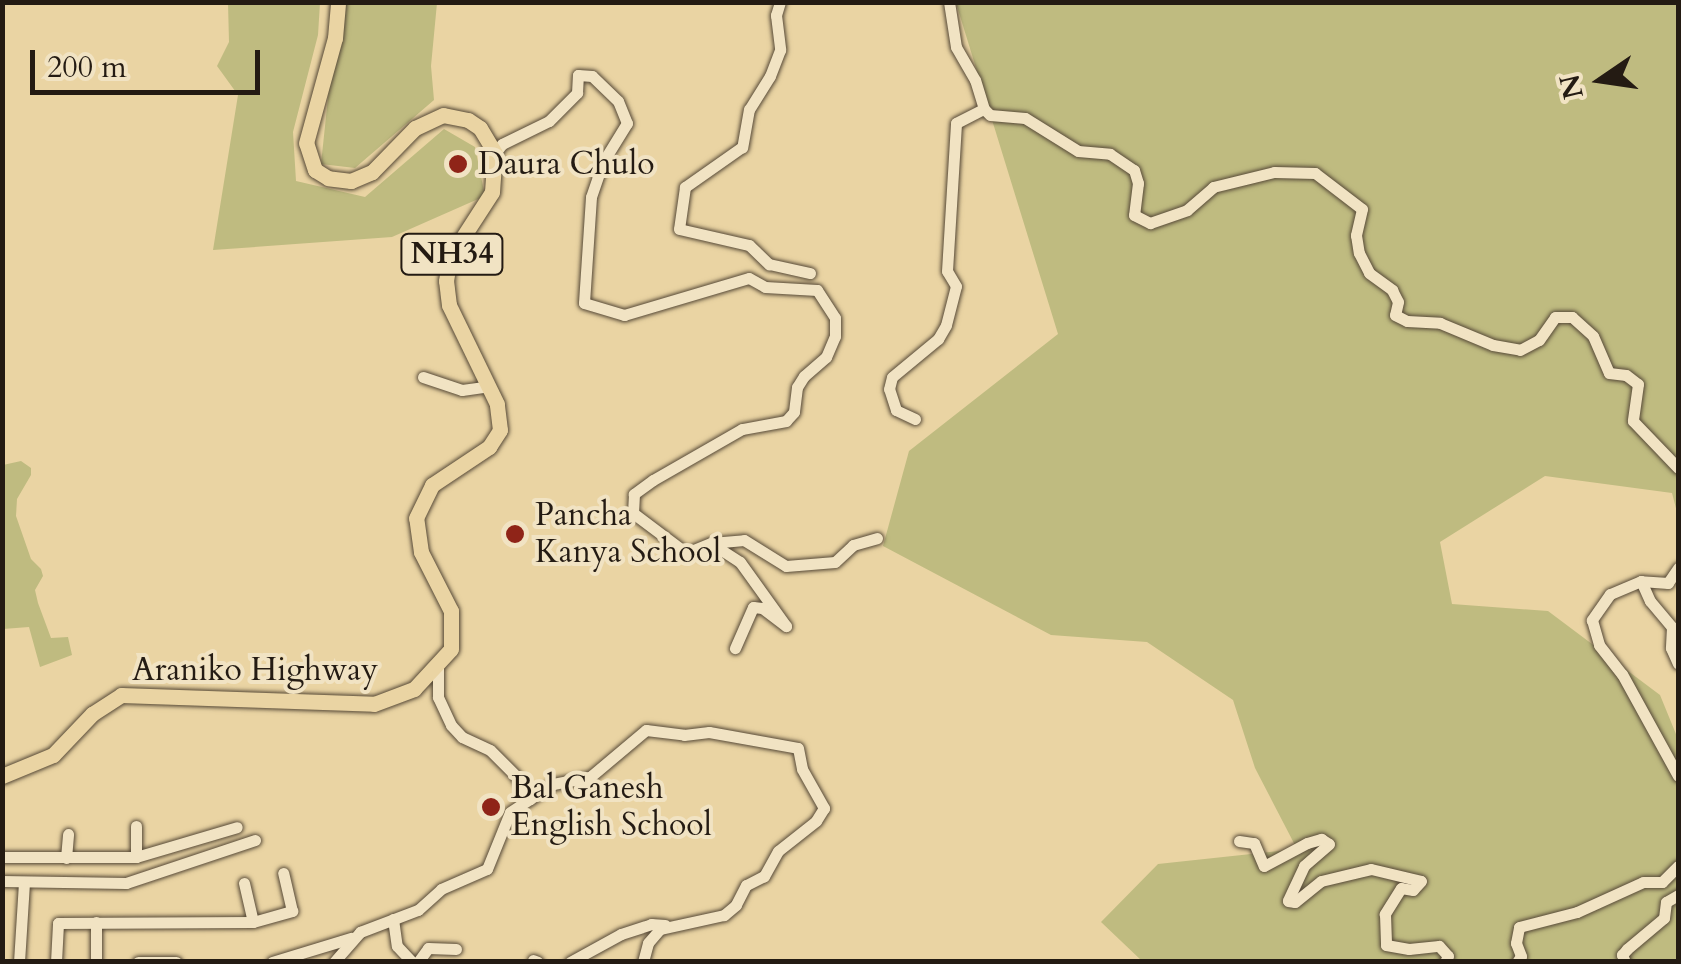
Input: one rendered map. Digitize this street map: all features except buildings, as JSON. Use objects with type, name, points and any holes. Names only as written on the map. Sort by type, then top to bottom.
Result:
[{"type":"highway","points":[[338,2],[328,67],[306,143],[315,170],[328,178],[351,181],[372,172],[415,128],[444,116],[468,120],[480,128],[495,152]]},
{"type":"highway","name":"NH34","points":[[438,667],[450,649],[454,624],[420,552],[416,518],[429,488],[477,457],[497,437],[501,418],[490,386],[449,305],[446,280],[450,258],[492,192],[495,152]]},
{"type":"highway","name":"Araniko Highway","points":[[2,776],[53,755],[92,714],[121,695],[374,704],[414,688],[438,667]]},
{"type":"street","points":[[780,2],[776,15],[780,50],[770,76],[749,108],[742,147],[685,187],[678,229],[749,245],[769,264],[810,273]]},
{"type":"street","points":[[949,2],[956,47],[975,80],[984,110],[990,115],[1025,118],[1078,152],[1110,154],[1134,170],[1138,183],[1134,215],[1150,223],[1187,210],[1214,186],[1274,172],[1315,173],[1362,208],[1356,235],[1358,253],[1369,272],[1392,290],[1398,302],[1395,315],[1406,321],[1440,323],[1493,345],[1520,350],[1539,340],[1555,316],[1572,318],[1593,336],[1609,374],[1626,375],[1638,384],[1633,421],[1678,468]]},
{"type":"street","points":[[495,152],[502,144],[550,121],[577,93],[578,76],[592,76],[618,101],[628,123],[604,162],[591,197],[584,303],[624,315],[750,278],[765,286],[818,290],[835,318],[835,336],[826,357],[804,376],[794,412],[786,421],[742,429],[634,494],[633,513],[686,553],[723,551],[732,556],[782,614],[786,626],[762,608],[753,607],[735,648]]},
{"type":"street","points":[[915,419],[896,410],[888,390],[892,376],[938,340],[946,325],[956,286],[948,271],[956,123],[984,110]]},
{"type":"street","points":[[424,377],[462,390],[490,386]]},
{"type":"street","points":[[686,553],[710,543],[744,540],[786,566],[809,566],[835,562],[853,545],[877,538]]},
{"type":"street","points":[[1678,568],[1668,583],[1642,581],[1610,594],[1592,620],[1599,645],[1622,674],[1678,776]]},
{"type":"street","points":[[1642,581],[1650,601],[1672,627],[1671,648],[1678,664]]},
{"type":"street","points":[[438,667],[438,697],[450,725],[462,737],[490,750],[515,775],[530,799]]},
{"type":"street","points":[[272,962],[351,938],[487,869],[510,812],[553,784],[590,778],[646,730],[684,735],[710,732],[798,748],[802,769],[824,808],[816,821],[778,851],[764,876],[746,884],[736,905],[724,915],[637,928],[570,962]]},
{"type":"street","points":[[136,826],[136,857]]},
{"type":"street","points":[[2,857],[136,857],[237,827]]},
{"type":"street","points":[[66,858],[68,834]]},
{"type":"street","points":[[1239,841],[1254,844],[1264,866],[1307,843],[1321,839],[1329,844],[1304,866],[1288,901],[1296,902],[1321,882],[1371,869],[1421,881],[1413,890],[1400,888],[1385,914],[1386,945],[1410,950],[1438,946],[1448,956],[1445,962]]},
{"type":"street","points":[[2,881],[126,883],[254,840]]},
{"type":"street","points":[[1517,962],[1521,956],[1516,943],[1519,926],[1577,912],[1643,882],[1662,882],[1678,866]]},
{"type":"street","points":[[56,962],[58,923],[253,922],[292,912],[283,873]]},
{"type":"street","points":[[20,962],[24,882]]},
{"type":"street","points":[[244,883],[253,922]]},
{"type":"street","points":[[1625,962],[1622,955],[1664,918],[1666,902],[1678,894]]},
{"type":"street","points":[[393,919],[398,946],[415,962],[428,948],[456,949]]},
{"type":"street","points":[[96,922],[96,962]]},
{"type":"street","points":[[644,962],[652,936],[669,926]]},
{"type":"street","points":[[334,962],[351,938]]},
{"type":"street","points":[[308,950],[316,962]]},
{"type":"street","points":[[138,962],[176,962]]},
{"type":"shaded area","points":[[228,3],[320,3],[318,35],[293,132],[296,181],[365,197],[444,129],[475,147],[485,196],[392,237],[213,250],[238,95],[217,66],[229,42]]},
{"type":"shaded area","points":[[338,3],[437,3],[431,66],[434,100],[355,168],[321,164]]},
{"type":"shaded area","points":[[956,3],[1678,3],[1678,516],[1672,493],[1545,476],[1440,542],[1452,604],[1548,611],[1660,695],[1678,739],[1678,961],[1142,961],[1101,922],[1158,864],[1297,849],[1255,768],[1233,700],[1147,642],[1051,635],[883,546],[909,451],[1058,334]]},
{"type":"shaded area","points":[[21,461],[31,468],[31,475],[17,499],[16,516],[31,559],[43,576],[35,590],[38,603],[51,638],[68,637],[72,655],[40,667],[29,627],[3,629],[3,465]]},
{"type":"place","name":"Daura Chulo","points":[[458,164]]},
{"type":"place","name":"Pancha Kanya School","points":[[515,534]]},
{"type":"place","name":"Bal Ganesh English School","points":[[491,807]]}]
